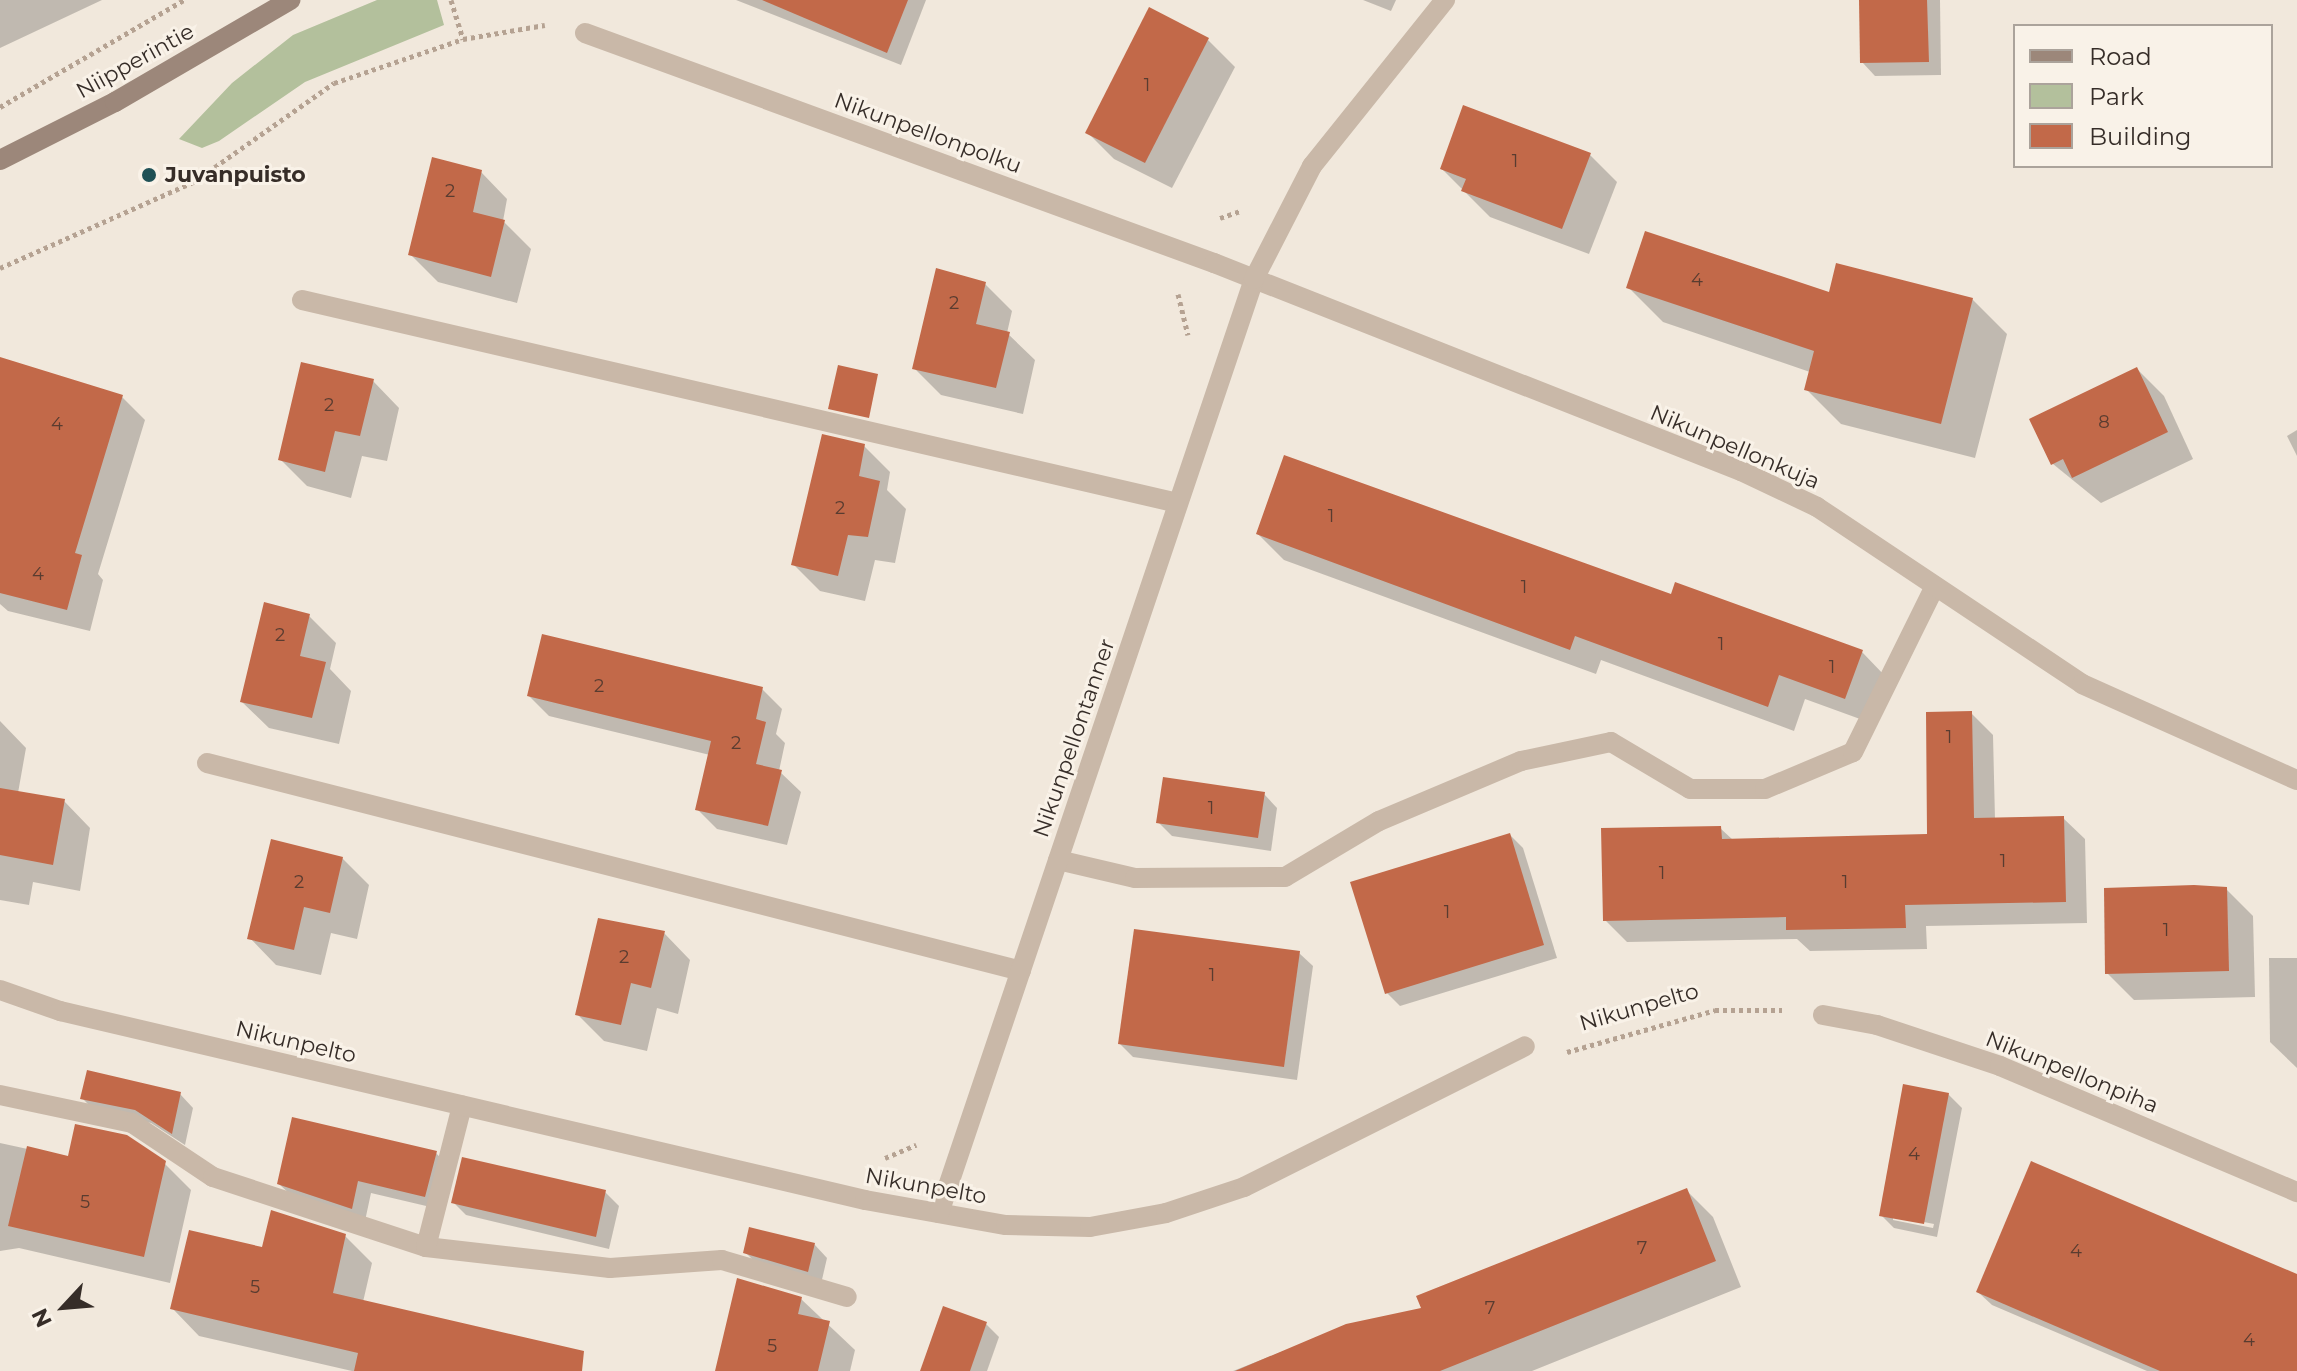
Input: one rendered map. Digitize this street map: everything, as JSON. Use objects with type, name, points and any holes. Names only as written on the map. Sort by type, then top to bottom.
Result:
[{"type":"street","name":"Niipperintie","points":[[0,160],[115,102],[290,0]]},
{"type":"street","name":"Nikunpellontanner","points":[[939,1213],[1254,279],[1312,166],[1445,0]]},
{"type":"street","name":"Nikunpellonpolku","points":[[585,33],[1254,279]]},
{"type":"street","name":"Nikunpellonkuja","points":[[1254,279],[1741,471],[1817,507],[2082,684],[2297,780]]},
{"type":"street","points":[[302,300],[1178,503]]},
{"type":"street","points":[[1058,860],[1135,878],[1285,877],[1379,821],[1521,761],[1611,742],[1690,789],[1765,789],[1853,752],[1935,586]]},
{"type":"street","points":[[207,763],[1021,971]]},
{"type":"street","name":"Nikunpelto","points":[[0,990],[60,1011],[462,1106],[939,1213],[1006,1225],[1090,1227],[1166,1213],[1244,1187],[1525,1046]]},
{"type":"street","name":"Nikunpellonpiha","points":[[1823,1015],[1877,1025],[2000,1066],[2297,1192]]},
{"type":"street","points":[[0,1095],[132,1123],[213,1177],[426,1247],[610,1268],[722,1260],[847,1297]]},
{"type":"street","points":[[426,1247],[462,1106]]},
{"type":"path","points":[[0,107],[184,0]]},
{"type":"path","points":[[451,0],[463,39]]},
{"type":"path","points":[[0,268],[195,181],[334,83],[463,39],[525,25],[585,33]]},
{"type":"path","name":"Nikunpelto","points":[[1525,1046],[1569,1053],[1715,1010],[1766,1007],[1823,1015]]},
{"type":"green space","points":[[377,0],[437,0],[444,25],[305,82],[219,141],[202,148],[179,139],[232,83],[293,35]]},
{"type":"building","points":[[762,0],[908,0],[887,53]]},
{"type":"building","points":[[1859,0],[1927,0],[1929,62],[1860,63]]},
{"type":"building","points":[[1149,7],[1209,38],[1145,163],[1085,133]]},
{"type":"building","points":[[1463,105],[1591,153],[1562,229],[1461,191],[1466,179],[1440,169]]},
{"type":"building","points":[[432,157],[482,170],[473,212],[505,220],[491,277],[408,255]]},
{"type":"building","points":[[1645,231],[1829,292],[1836,263],[1973,298],[1941,424],[1804,390],[1814,351],[1626,288]]},
{"type":"building","points":[[936,268],[986,282],[976,324],[1010,332],[996,388],[912,369]]},
{"type":"building","points":[[0,357],[123,395],[75,553],[82,555],[67,610],[0,593]]},
{"type":"building","points":[[301,362],[374,379],[360,436],[335,431],[325,472],[278,460]]},
{"type":"building","points":[[838,365],[878,374],[869,418],[828,409]]},
{"type":"building","points":[[2137,367],[2168,432],[2072,478],[2063,459],[2051,465],[2029,419]]},
{"type":"building","points":[[822,434],[865,444],[859,476],[880,481],[868,537],[848,535],[838,576],[791,565]]},
{"type":"building","points":[[1284,455],[1671,594],[1675,582],[1863,650],[1845,699],[1779,675],[1768,707],[1575,636],[1570,650],[1256,534]]},
{"type":"building","points":[[264,602],[310,614],[300,656],[326,662],[312,718],[240,702]]},
{"type":"building","points":[[542,634],[763,687],[756,719],[766,722],[756,764],[782,770],[768,826],[695,810],[711,741],[527,696]]},
{"type":"building","points":[[1972,711],[1974,818],[2064,816],[2066,902],[1905,905],[1906,928],[1786,930],[1786,917],[1603,921],[1601,828],[1721,826],[1722,839],[1927,834],[1926,712]]},
{"type":"building","points":[[1163,777],[1265,792],[1258,838],[1156,823]]},
{"type":"building","points":[[0,788],[65,799],[53,865],[0,855]]},
{"type":"building","points":[[1510,833],[1544,945],[1385,994],[1350,882]]},
{"type":"building","points":[[271,839],[343,857],[330,913],[304,907],[294,950],[247,939]]},
{"type":"building","points":[[2227,887],[2229,971],[2105,974],[2104,888]]},
{"type":"building","points":[[598,918],[665,931],[651,988],[631,983],[621,1025],[575,1015]]},
{"type":"building","points":[[1134,929],[1300,951],[1284,1067],[1118,1044]]},
{"type":"building","points":[[87,1070],[181,1092],[172,1134],[135,1110],[80,1099]]},
{"type":"building","points":[[1903,1084],[1949,1093],[1924,1224],[1879,1216]]},
{"type":"building","points":[[292,1117],[437,1151],[425,1197],[358,1181],[352,1209],[277,1184]]},
{"type":"building","points":[[75,1124],[127,1135],[166,1161],[144,1257],[8,1226],[27,1146],[68,1156]]},
{"type":"building","points":[[462,1157],[606,1190],[596,1237],[451,1203]]},
{"type":"building","points":[[2031,1161],[2297,1274],[2297,1371],[2160,1371],[1976,1292]]},
{"type":"building","points":[[1687,1188],[1716,1261],[1440,1371],[1235,1371],[1346,1324],[1421,1308],[1416,1296]]},
{"type":"building","points":[[271,1210],[346,1234],[333,1293],[584,1351],[582,1371],[354,1371],[358,1353],[170,1309],[189,1230],[262,1247]]},
{"type":"building","points":[[749,1227],[815,1243],[808,1272],[743,1253]]},
{"type":"building","points":[[737,1278],[802,1297],[798,1314],[830,1321],[818,1371],[715,1371]]},
{"type":"building","points":[[943,1306],[987,1322],[970,1371],[920,1371]]},
{"type":"place","name":"Juvanpuisto","points":[[149,175]]}]
